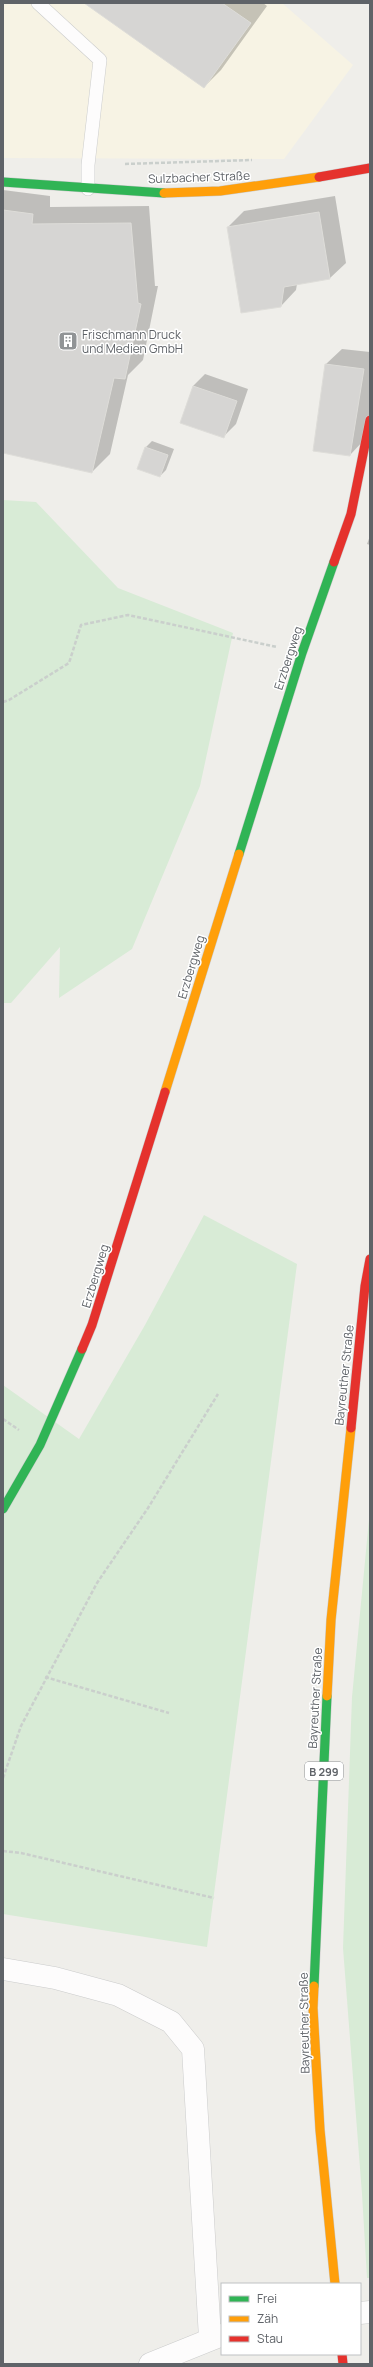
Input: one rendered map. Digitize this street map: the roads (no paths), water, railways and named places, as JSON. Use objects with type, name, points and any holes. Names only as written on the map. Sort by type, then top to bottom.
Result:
[{"type":"main road","name":"Sulzbacher Straße","points":[[3,182],[88,189],[170,193],[252,188],[370,168]]},
{"type":"main road","name":"Erzbergweg","points":[[3,1509],[40,1445],[92,1325],[302,653],[351,514],[370,420]]},
{"type":"main road","name":"Bayreuther Straße","points":[[335,2283],[320,2130],[313,2008],[331,1620],[364,1286],[370,1259]]},
{"type":"street","points":[[3,1970],[55,1978],[118,1995],[172,2022],[192,2049],[216,2337],[150,2364]]},
{"type":"lane","points":[[38,3],[100,60],[88,165],[88,189]]},
{"type":"place","name":"Frischmann Druck und Medien GmbH","points":[[68,341]]}]
